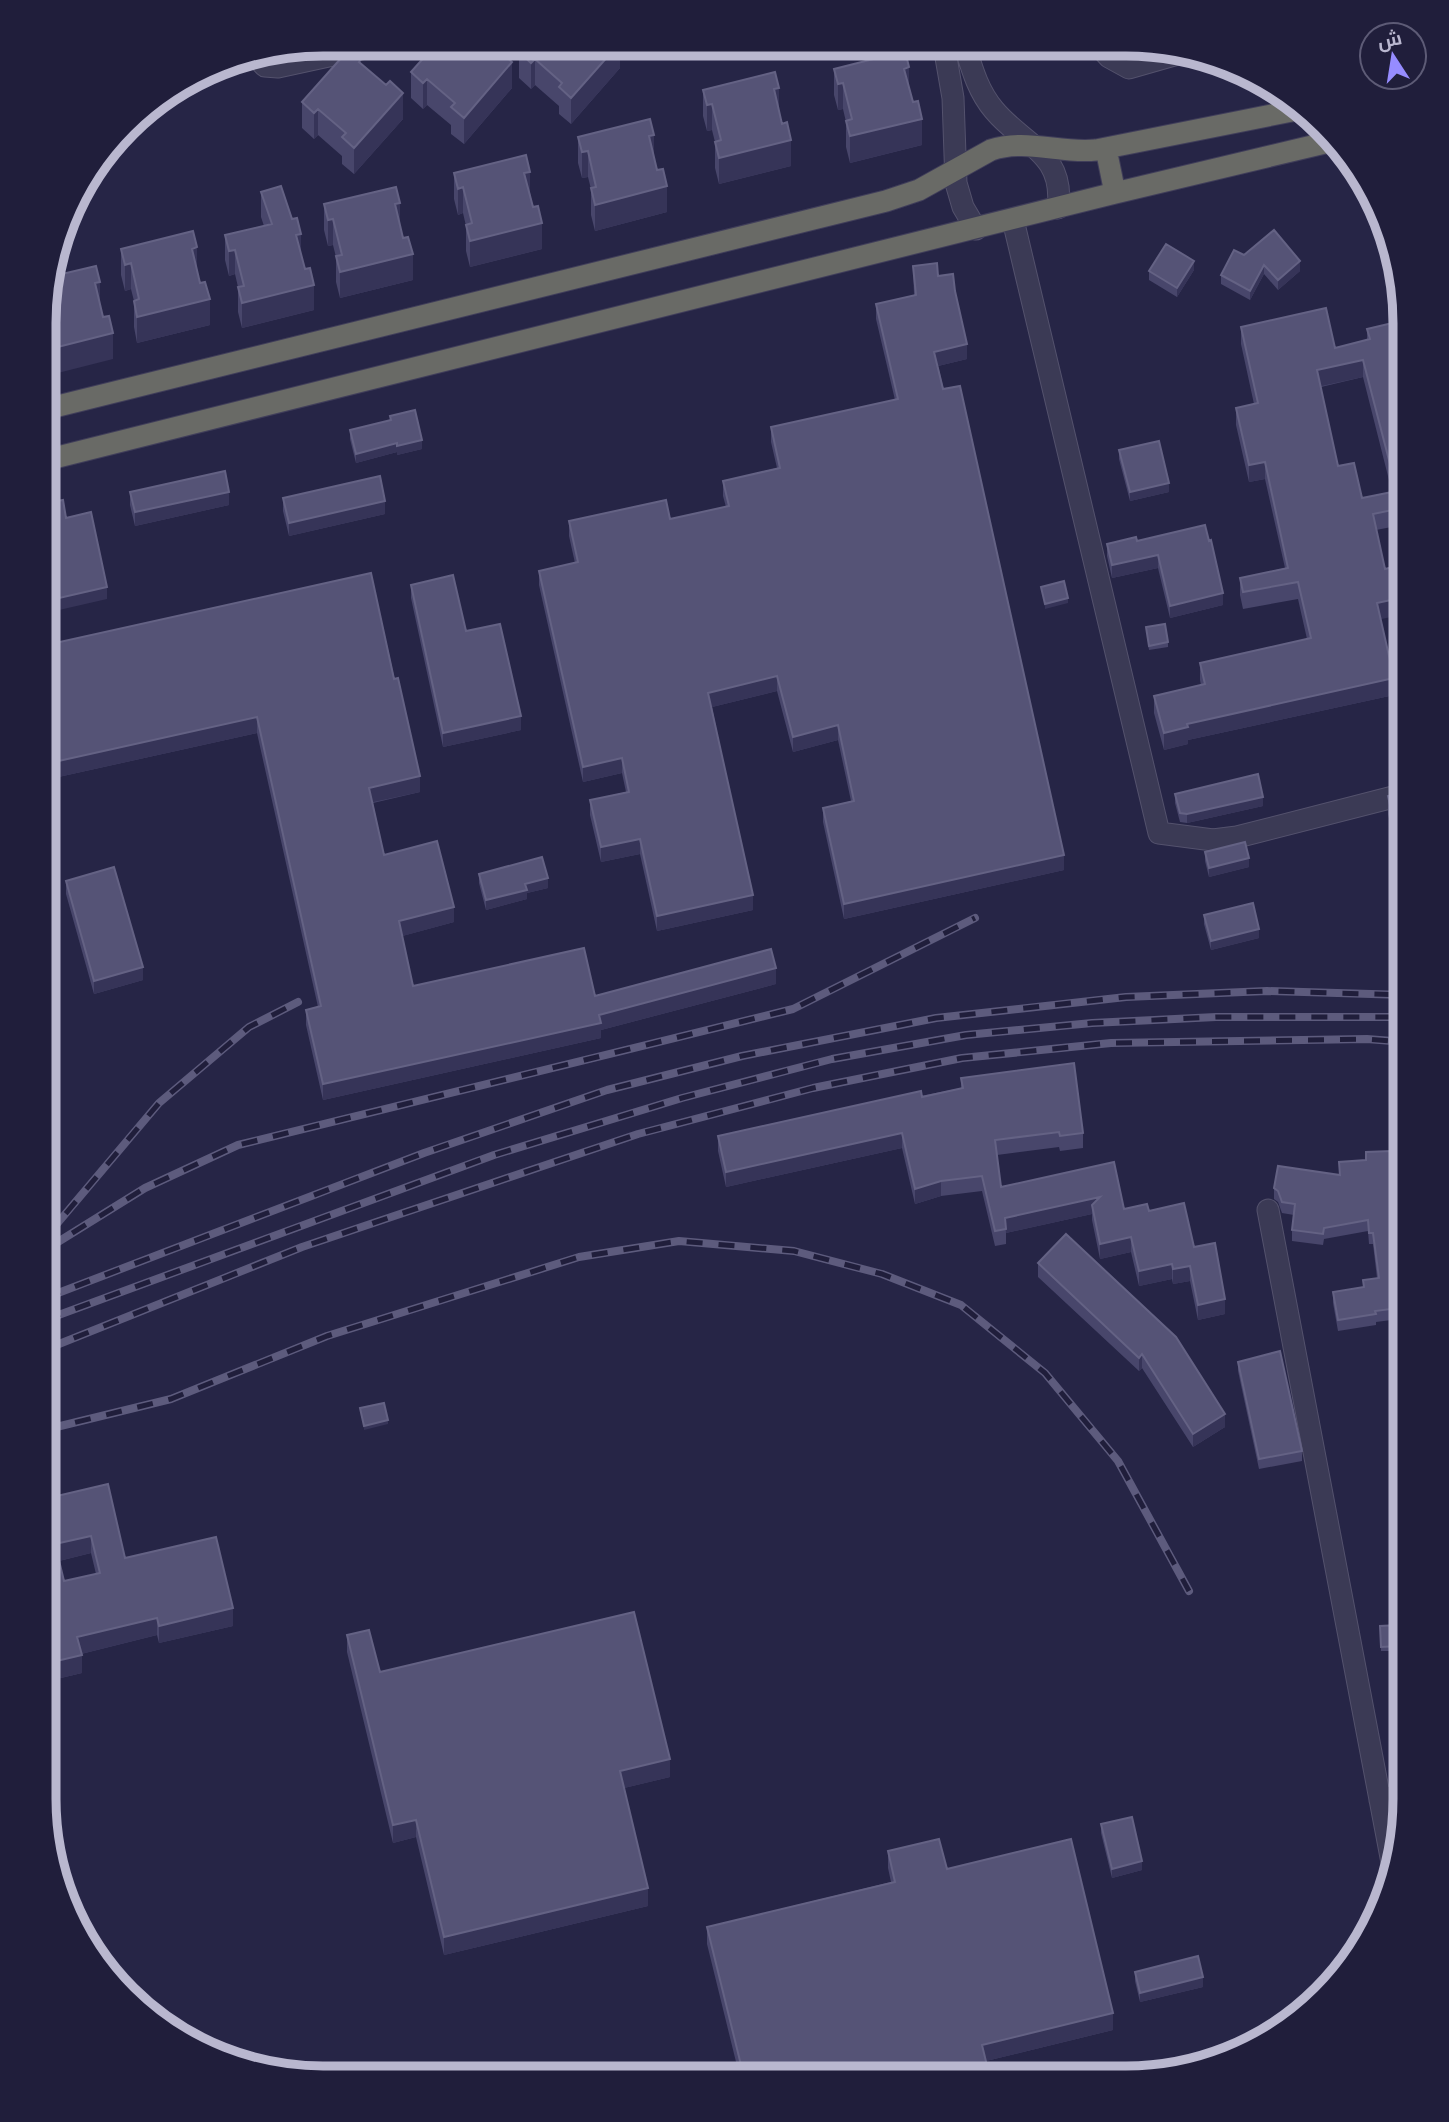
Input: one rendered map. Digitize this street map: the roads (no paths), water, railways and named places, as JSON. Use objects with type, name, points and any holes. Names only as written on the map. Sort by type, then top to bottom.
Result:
[{"type":"highway","points":[[56,407],[886,201],[919,190],[1002,146],[1034,145],[1084,152],[1289,112]]},
{"type":"highway","points":[[56,458],[1324,143]]},
{"type":"highway","points":[[1106,149],[1115,193]]},
{"type":"street","points":[[262,63],[265,66],[278,67],[329,56]]},
{"type":"street","points":[[946,56],[953,98],[959,195],[976,229]]},
{"type":"street","points":[[968,56],[977,83],[988,103],[1003,120],[1034,145],[1054,169],[1059,188],[1058,208]]},
{"type":"street","points":[[1108,56],[1129,68],[1163,58]]},
{"type":"street","points":[[1013,220],[1159,834],[1213,840],[1237,837],[1393,797]]},
{"type":"street","points":[[1268,1210],[1389,1846]]},
{"type":"street","points":[[1380,1800],[1393,1797]]},
{"type":"railway","points":[[56,1243],[145,1188],[238,1145],[793,1009],[975,918]]},
{"type":"railway","points":[[56,1294],[424,1153],[607,1090],[742,1056],[936,1018],[1126,997],[1267,991],[1393,995]]},
{"type":"railway","points":[[56,1225],[159,1103],[249,1027],[298,1002]]},
{"type":"railway","points":[[56,1316],[494,1155],[682,1098],[832,1059],[966,1035],[1092,1023],[1216,1017],[1393,1017]]},
{"type":"railway","points":[[56,1345],[302,1247],[638,1134],[813,1088],[962,1058],[1111,1043],[1367,1039],[1393,1041]]},
{"type":"railway","points":[[56,1427],[171,1399],[327,1336],[579,1257],[679,1241],[794,1251],[882,1274],[961,1305],[1045,1373],[1118,1461],[1189,1591]]}]
